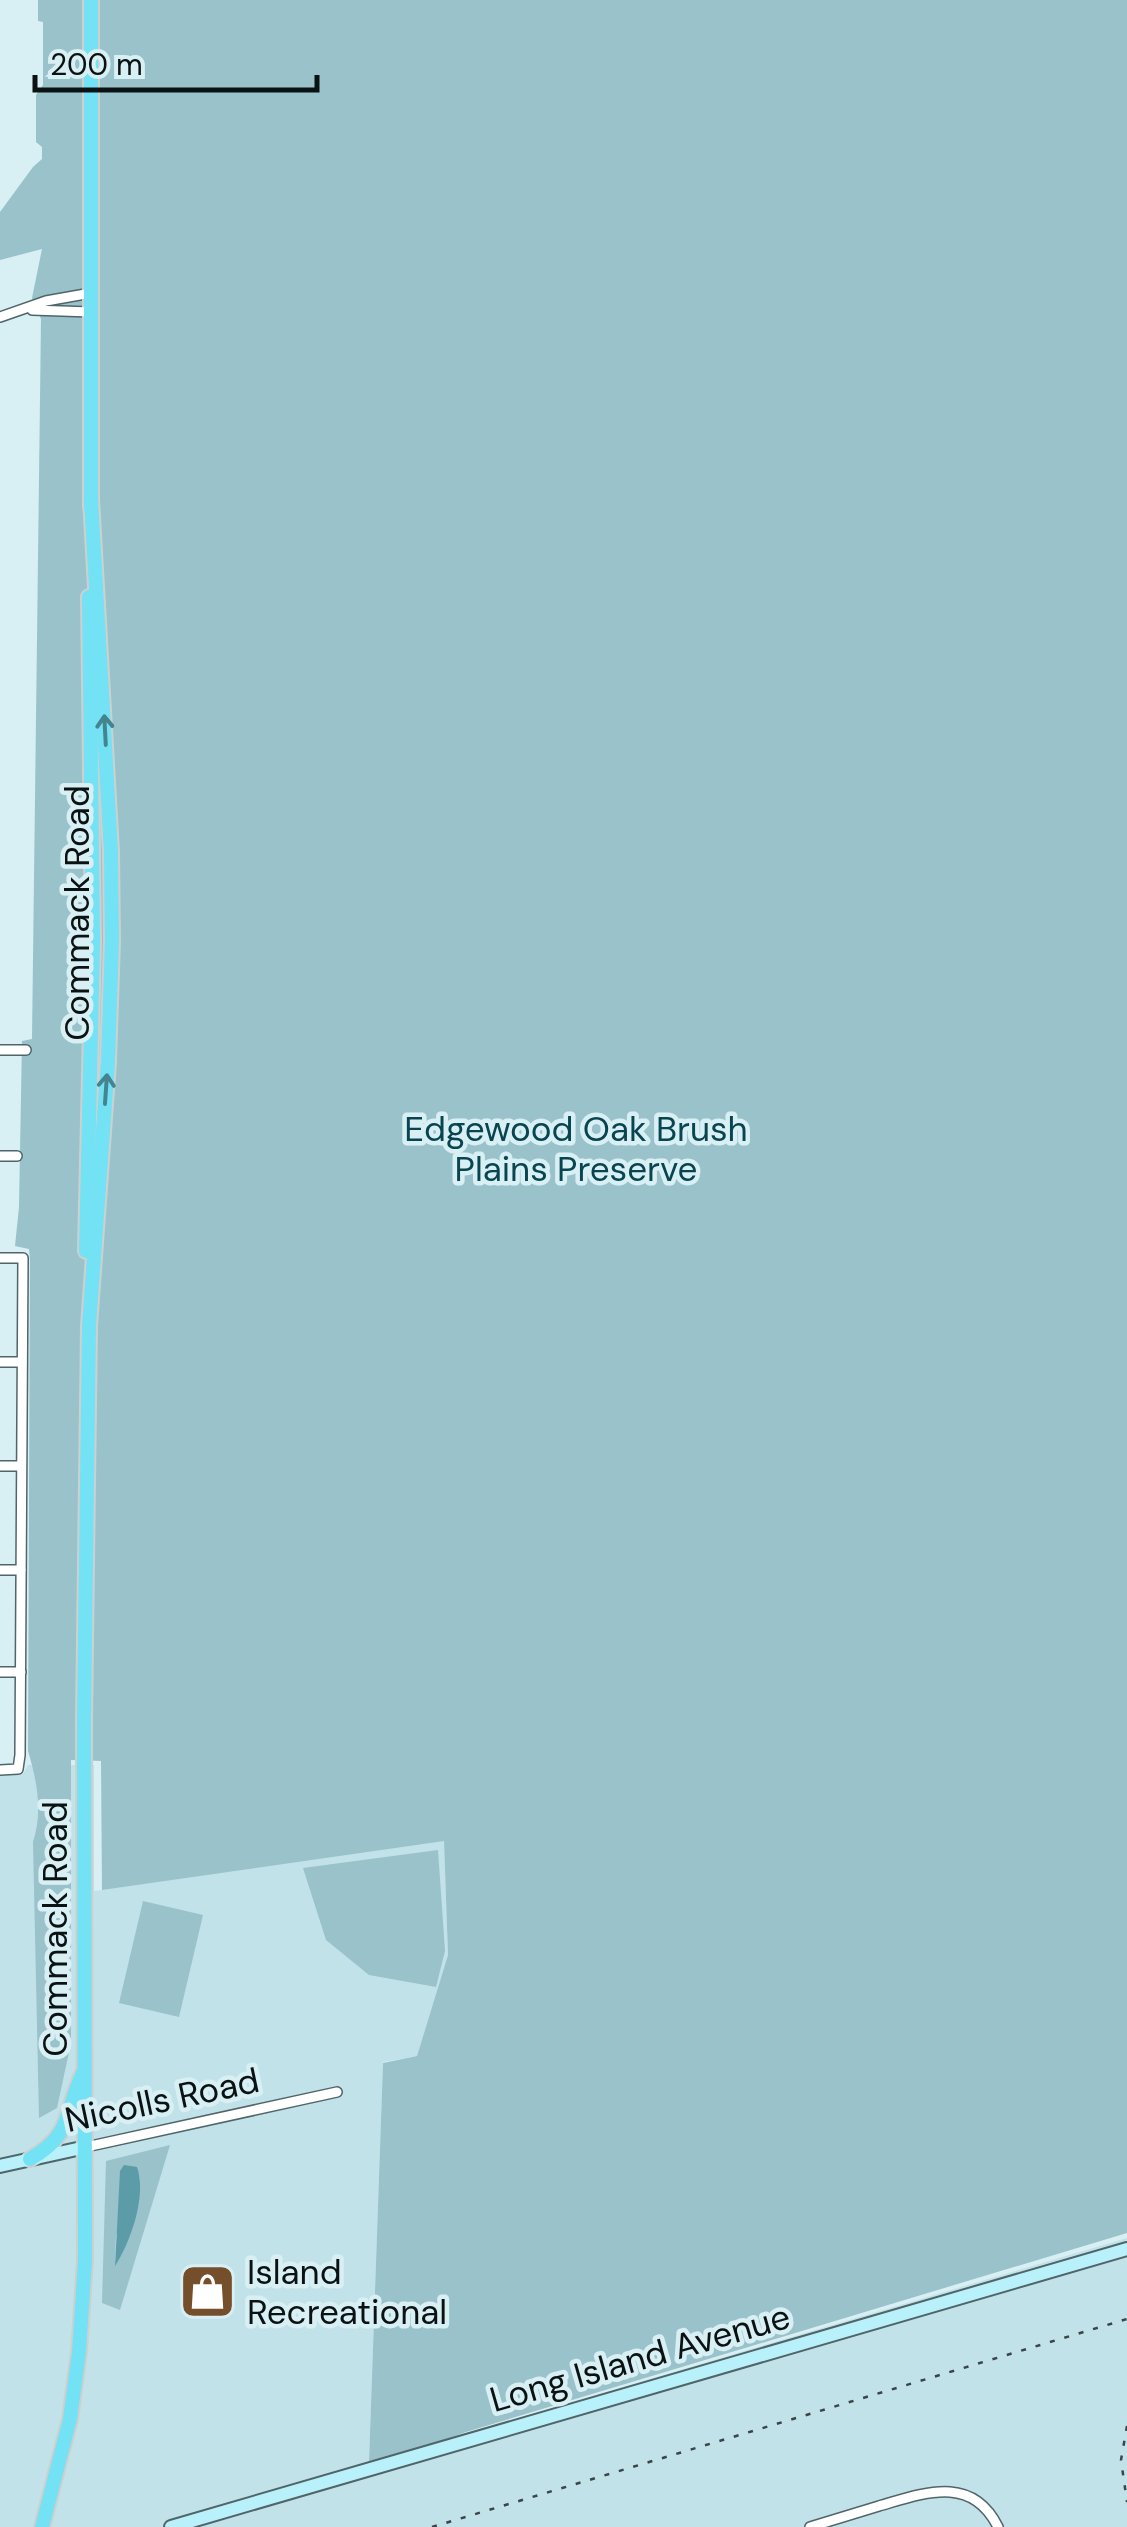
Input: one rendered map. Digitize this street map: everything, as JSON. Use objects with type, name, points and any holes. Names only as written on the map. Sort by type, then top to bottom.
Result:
[{"type":"main road","name":"Commack Road","points":[[42,2527],[70,2419],[85,2260],[84,1720],[90,1326],[86,1264],[93,941],[88,655],[91,0]]},
{"type":"main road","points":[[30,2160],[68,2122],[85,2068]]},
{"type":"street","points":[[0,317],[46,301],[92,293]]},
{"type":"street","points":[[24,310],[91,312]]},
{"type":"street","points":[[0,1050],[26,1050]]},
{"type":"street","points":[[0,1156],[17,1156]]},
{"type":"street","points":[[0,1258],[23,1258],[18,1769],[0,1770]]},
{"type":"street","points":[[0,1362],[22,1362]]},
{"type":"street","points":[[0,1466],[21,1466]]},
{"type":"street","points":[[0,1570],[20,1570]]},
{"type":"street","points":[[0,1672],[20,1672]]},
{"type":"street","name":"Nicolls Road","points":[[0,2166],[337,2092]]},
{"type":"street","name":"Long Island Avenue","points":[[171,2527],[1127,2249]]},
{"type":"street","points":[[810,2527],[928,2492],[949,2491],[967,2495],[983,2506],[998,2527]]},
{"type":"shaded area","points":[[28,1765],[94,1765],[94,1891],[444,1840],[448,1955],[417,2056],[383,2062],[369,2462],[1127,2238],[1127,2527],[0,2527],[0,1774],[23,1774]]},
{"type":"shaded area","points":[[124,2165],[137,2167],[139,2204],[127,2244],[115,2266],[120,2171]]},
{"type":"green space","name":"Edgewood Oak Brush Plains Preserve","points":[[38,0],[1127,0],[1127,2233],[369,2462],[383,2063],[417,2056],[448,1955],[444,1841],[102,1890],[101,1761],[71,1760],[71,2043],[57,2108],[39,2118],[33,1842],[38,1807],[28,1751],[30,1260],[29,1249],[15,1246],[22,1041],[32,1039],[41,319],[32,298],[42,249],[0,260],[0,212],[42,159],[42,147],[36,142],[36,95],[43,85],[43,22],[38,21]]},
{"type":"green space","points":[[438,1850],[445,1951],[436,1987],[369,1975],[326,1940],[303,1868]]},
{"type":"green space","points":[[143,1901],[203,1915],[179,2017],[119,2003]]},
{"type":"green space","points":[[170,2145],[120,2310],[102,2303],[106,2161]],"holes":[[[140,2176],[137,2208],[115,2264],[116,2235]]]},
{"type":"railway","points":[[432,2527],[1127,2319]]},
{"type":"railway","points":[[1127,2426],[1121,2460],[1127,2502]]},
{"type":"place","name":"Island Recreational","points":[[208,2292]]}]
